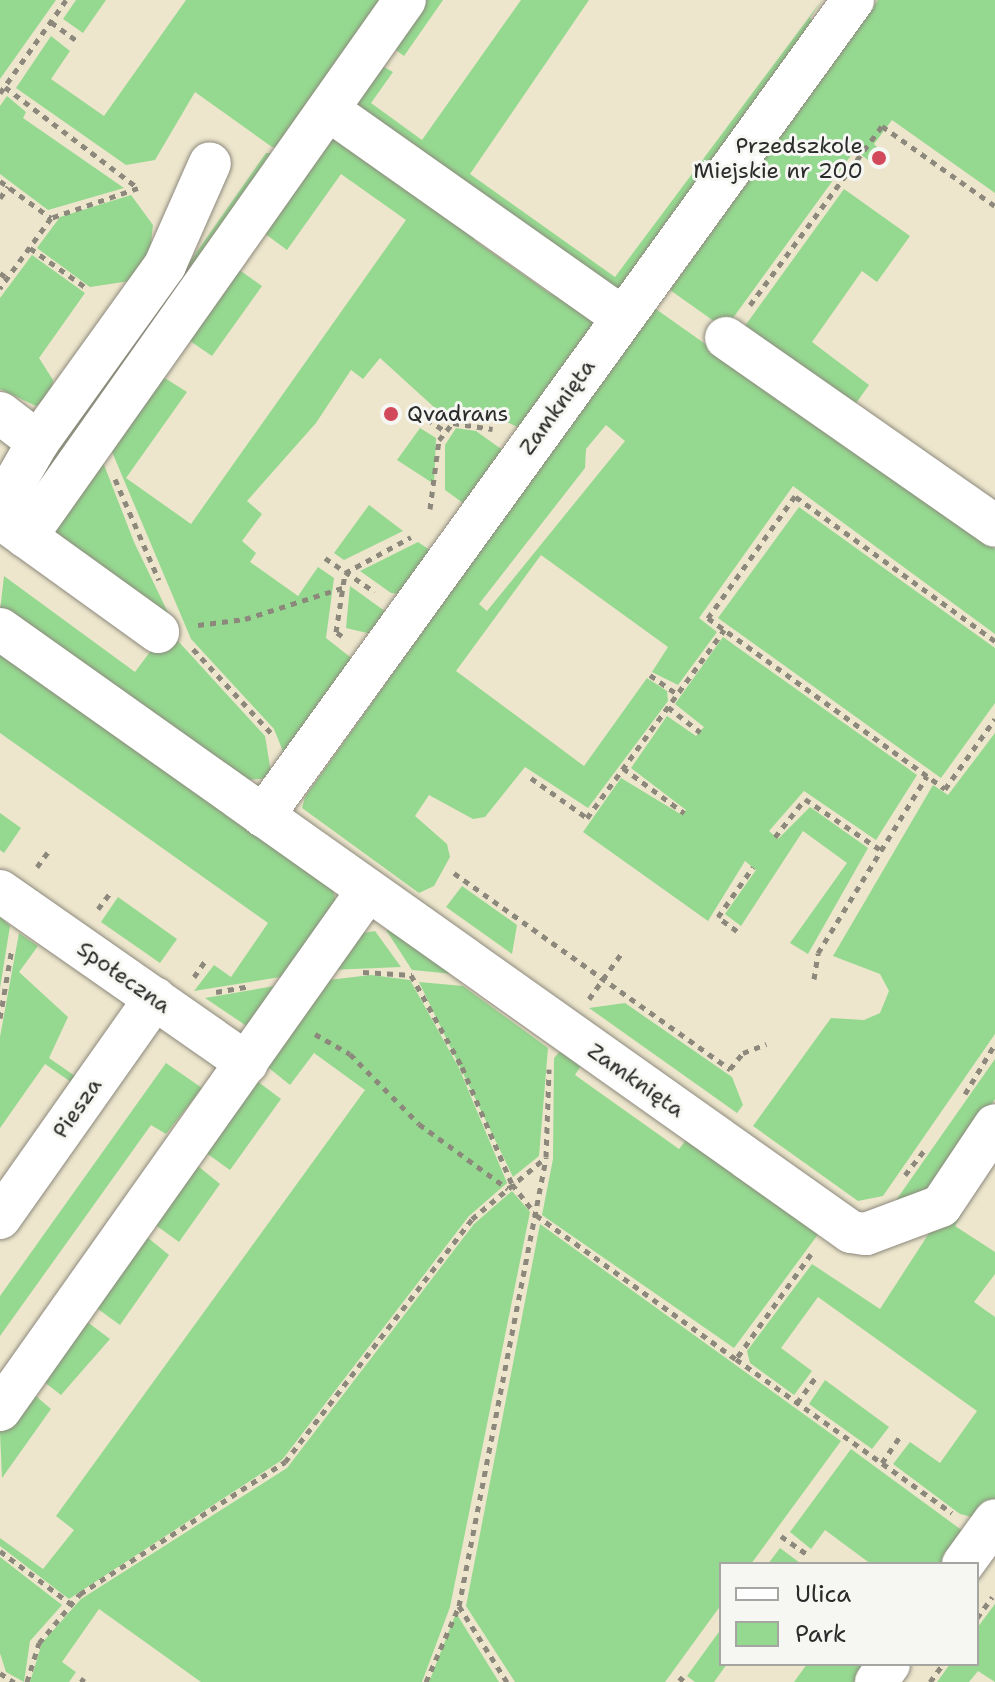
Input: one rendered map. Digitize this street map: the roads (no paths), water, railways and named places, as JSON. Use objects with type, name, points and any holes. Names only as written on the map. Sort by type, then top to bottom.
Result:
[{"type":"street","points":[[9,521],[330,111],[405,0]]},
{"type":"street","name":"Zamknięta","points":[[263,816],[853,0]]},
{"type":"street","points":[[330,111],[622,317]]},
{"type":"street","points":[[9,521],[38,442],[165,265],[210,163]]},
{"type":"street","points":[[726,338],[995,526]]},
{"type":"street","points":[[0,413],[38,442]]},
{"type":"street","points":[[9,521],[175,629]]},
{"type":"street","name":"Zamknięta","points":[[0,629],[857,1236],[941,1206],[989,1148]]},
{"type":"street","points":[[0,1410],[368,890]]},
{"type":"street","name":"Społeczna","points":[[0,891],[155,998],[257,1046]]},
{"type":"street","name":"Piesza","points":[[0,1218],[155,998]]},
{"type":"place","name":"Przedszkole Miejskie nr 200","points":[[879,158]]},
{"type":"place","name":"Qvadrans","points":[[391,414]]}]
